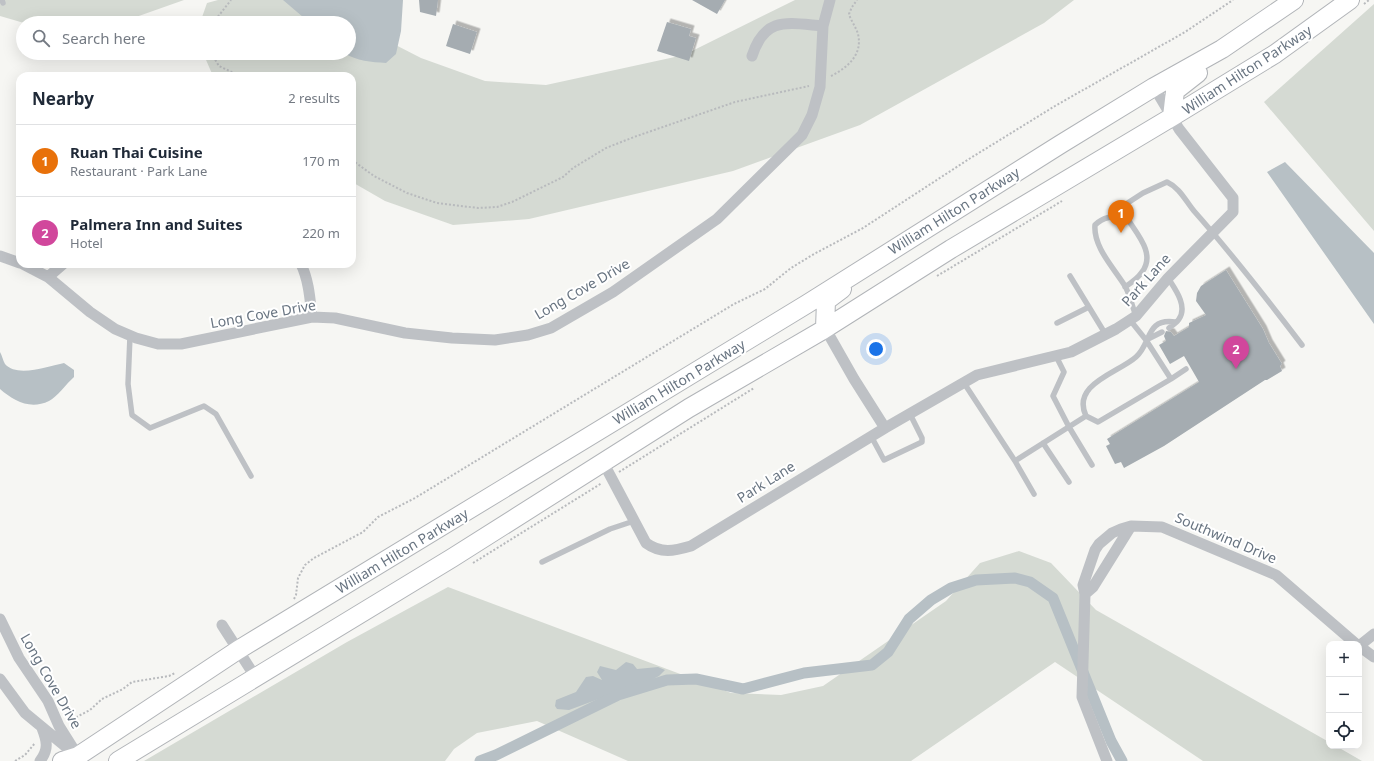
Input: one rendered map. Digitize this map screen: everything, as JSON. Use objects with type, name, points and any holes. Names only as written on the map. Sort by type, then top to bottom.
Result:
[{"type":"highway","name":"William Hilton Parkway","points":[[73,760],[238,650],[891,251],[1154,87],[1222,49],[1267,20],[1294,0]]},
{"type":"highway","name":"William Hilton Parkway","points":[[118,761],[256,678],[689,408],[825,328],[951,249],[1275,54],[1350,0]]},
{"type":"highway","points":[[1172,117],[1175,91],[1267,20]]},
{"type":"highway","points":[[825,328],[826,301],[891,251]]},
{"type":"street","name":"Long Cove Drive","points":[[31,268],[48,277],[90,312],[115,329],[130,336],[158,344],[181,344],[312,317],[335,318],[405,333],[488,340],[528,336],[551,328],[613,292],[717,219],[802,135],[812,115],[820,87],[823,26],[830,0]]},
{"type":"street","points":[[752,56],[757,41],[765,31],[778,24],[823,26]]},
{"type":"street","name":"Park Lane","points":[[603,462],[646,544],[656,550],[673,553],[691,546],[871,436],[977,375],[1071,352],[1106,335],[1133,318],[1213,230],[1233,212],[1233,198],[1172,117],[1154,87]]},
{"type":"street","points":[[0,256],[16,261]]},
{"type":"street","points":[[48,277],[58,268]]},
{"type":"street","points":[[303,268],[306,273],[312,317]]},
{"type":"street","points":[[825,328],[854,379],[885,428]]},
{"type":"street","points":[[1085,594],[1093,587],[1131,526]]},
{"type":"street","name":"Southwind Drive","points":[[1107,761],[1082,697],[1085,594],[1083,585],[1095,550],[1099,544],[1112,533],[1131,526],[1162,527],[1276,575],[1353,641]]},
{"type":"street","name":"Long Cove Drive","points":[[0,619],[20,658],[48,701],[73,760]]},
{"type":"street","points":[[222,626],[256,678]]},
{"type":"street","points":[[1362,644],[1374,634]]},
{"type":"street","points":[[1362,648],[1374,657]]},
{"type":"street","name":"Long Cove Drive","points":[[0,679],[25,712],[73,760]]},
{"type":"street","points":[[40,761],[45,754],[48,742],[44,732]]},
{"type":"lane","points":[[1125,287],[1142,272],[1148,259],[1147,252],[1124,216],[1126,204],[1143,193],[1167,182],[1176,186],[1194,210],[1213,230],[1302,345]]},
{"type":"lane","points":[[1124,216],[1111,216],[1100,220],[1095,225],[1094,231],[1099,246],[1125,287],[1133,318],[1171,379]]},
{"type":"lane","points":[[1070,276],[1106,335]]},
{"type":"lane","points":[[1168,278],[1178,294],[1182,310],[1179,319],[1169,328]]},
{"type":"lane","points":[[1057,324],[1089,307]]},
{"type":"lane","points":[[1176,322],[1165,321],[1152,329],[1137,357],[1091,386],[1085,397],[1082,408],[1086,416],[1098,422],[1186,369]]},
{"type":"lane","points":[[1146,340],[1162,332]]},
{"type":"lane","points":[[130,336],[128,384],[132,415],[150,428],[204,406],[216,414],[251,476]]},
{"type":"lane","points":[[1056,356],[1064,372],[1053,396],[1069,427],[1092,465]]},
{"type":"lane","points":[[964,383],[1015,461],[1034,494]]},
{"type":"lane","points":[[871,436],[884,460],[922,442],[922,438],[910,414]]},
{"type":"lane","points":[[1015,461],[1086,416]]},
{"type":"lane","points":[[1043,443],[1069,482]]},
{"type":"lane","points":[[542,562],[610,529],[634,521]]},
{"type":"path","points":[[219,16],[231,0]]},
{"type":"path","points":[[356,163],[374,176],[407,193],[437,203],[478,208],[497,207],[512,202],[563,176],[573,168],[606,148],[736,102],[803,88],[844,70],[851,63],[856,53],[858,35],[849,14],[857,0]]},
{"type":"path","points":[[292,600],[296,595],[298,578],[305,565],[314,558],[363,532],[378,517],[415,498],[734,304],[765,290],[791,268],[863,228],[969,159],[1055,106],[1185,32],[1233,0]]},
{"type":"path","points":[[215,60],[219,66],[232,72]]},
{"type":"path","points":[[59,726],[90,710],[102,699],[123,690],[132,682],[169,676],[179,672]]},
{"type":"path","points":[[15,761],[25,755],[44,732]]},
{"type":"shaded area","points":[[0,0],[184,0],[139,16],[16,16],[16,21],[0,16]]},
{"type":"shaded area","points":[[218,0],[308,0],[339,16],[202,16],[207,3]]},
{"type":"shaded area","points":[[283,0],[403,0],[401,31],[396,54],[386,63],[364,61],[356,59],[356,16],[302,16]]},
{"type":"shaded area","points":[[795,0],[1074,0],[1044,23],[860,125],[733,171],[529,219],[453,225],[385,201],[356,184],[356,72],[211,72],[206,60],[356,60],[356,25],[421,58],[485,81],[546,85],[684,55]]},
{"type":"shaded area","points":[[1374,4],[1374,231],[1264,102]]},
{"type":"shaded area","points":[[1285,162],[1374,253],[1374,324],[1267,172]]},
{"type":"shaded area","points":[[0,352],[5,364],[10,368],[25,371],[64,363],[74,370],[74,377],[55,397],[49,401],[35,405],[23,403],[0,389]]},
{"type":"shaded area","points":[[1019,551],[1051,563],[1096,610],[1326,740],[1326,749],[1341,749],[1362,761],[1203,761],[1055,662],[911,761],[628,761],[537,721],[477,733],[454,749],[445,761],[144,761],[347,642],[448,587],[731,693],[781,695],[823,686],[946,601],[980,563]]},
{"type":"shaded area","points":[[626,662],[633,664],[637,669],[658,667],[665,670],[659,676],[638,687],[615,693],[569,710],[557,709],[555,706],[556,700],[576,692],[586,677],[593,676],[602,680],[597,672],[600,666],[616,670]]},
{"type":"building","points":[[419,0],[438,0],[436,16],[420,12]]},
{"type":"building","points":[[692,0],[725,0],[717,14]]},
{"type":"building","points":[[667,22],[691,29],[689,36],[696,38],[689,61],[657,51]]},
{"type":"building","points":[[453,24],[477,32],[470,54],[446,46]]},
{"type":"building","points":[[1226,270],[1263,329],[1269,343],[1282,364],[1280,366],[1282,371],[1265,380],[1164,446],[1124,468],[1121,462],[1115,464],[1106,446],[1110,444],[1107,439],[1199,382],[1184,356],[1170,364],[1159,345],[1166,341],[1164,336],[1166,331],[1171,332],[1174,336],[1189,327],[1189,323],[1206,315],[1196,301],[1197,293],[1201,286]]},
{"type":"waterway","points":[[480,761],[496,755],[618,695],[667,680],[696,679],[743,689],[804,673],[872,665],[888,652],[909,619],[931,600],[951,588],[976,580],[1015,578],[1030,582],[1053,598],[1111,741],[1122,761]]},
{"type":"place","name":"Ruan Thai Cuisine","points":[[1121,233]]},
{"type":"place","name":"Palmera Inn and Suites","points":[[1236,369]]}]
